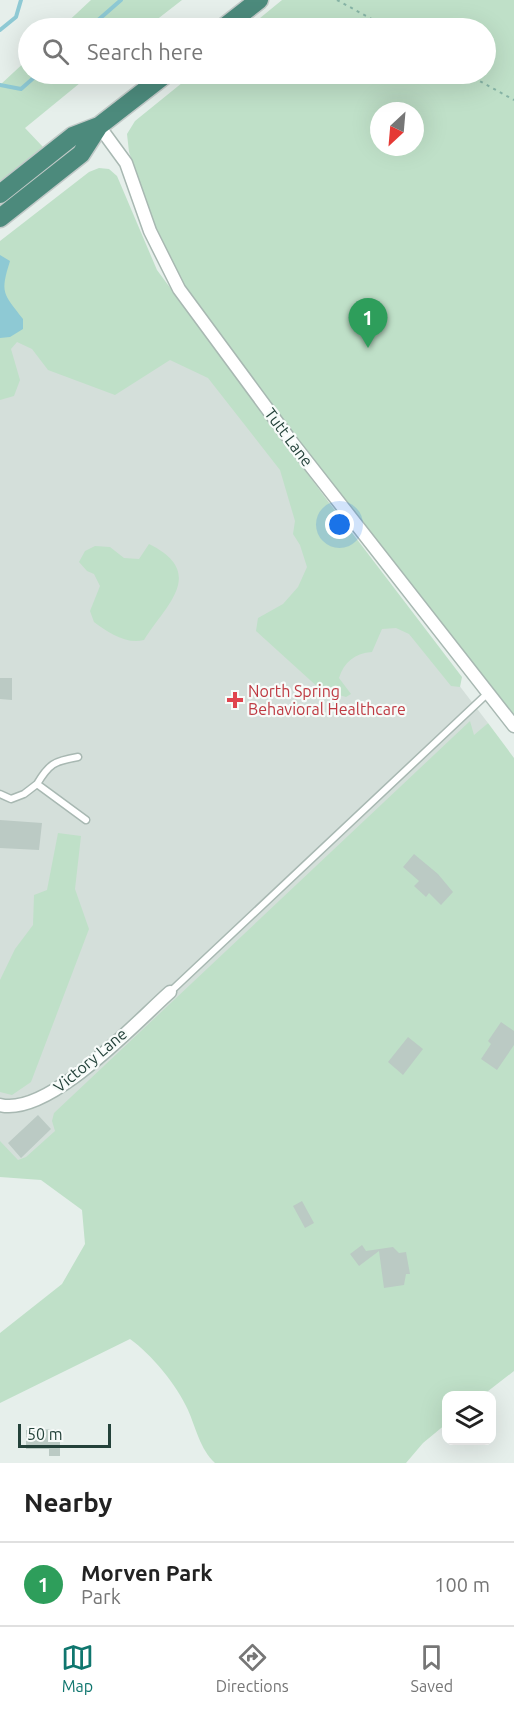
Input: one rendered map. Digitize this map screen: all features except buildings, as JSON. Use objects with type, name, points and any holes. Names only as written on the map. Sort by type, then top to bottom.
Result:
[{"type":"highway","points":[[236,18],[259,0]]},
{"type":"highway","points":[[0,194],[73,136],[99,126],[153,84]]},
{"type":"highway","points":[[0,218],[81,154],[99,126]]},
{"type":"street","name":"Tutt Lane","points":[[99,126],[126,163],[150,231],[179,289],[291,441],[514,726]]},
{"type":"street","name":"Victory Lane","points":[[0,1105],[9,1107],[43,1098],[68,1083],[170,992]]},
{"type":"lane","points":[[170,992],[488,693]]},
{"type":"lane","points":[[0,794],[11,799],[24,794],[38,784],[48,767],[62,760],[78,757]]},
{"type":"lane","points":[[38,784],[86,820]]},
{"type":"path","points":[[338,0],[370,18]]},
{"type":"path","points":[[485,84],[514,100]]},
{"type":"shaded area","name":"North Spring Behavioral Healthcare","points":[[87,200],[488,723],[99,1089],[85,1114],[0,1177],[0,263]]},
{"type":"green space","points":[[91,0],[182,0],[159,18],[72,18]]},
{"type":"green space","points":[[282,0],[514,0],[514,732],[175,288],[129,152],[127,134],[135,121],[181,84],[496,84],[496,18],[260,18]]},
{"type":"green space","points":[[18,68],[18,84],[79,84],[25,128],[43,147],[0,181],[0,85]]},
{"type":"green space","points":[[99,168],[109,169],[117,176],[157,270],[327,500],[462,677],[460,687],[451,686],[409,634],[396,628],[382,629],[372,652],[355,656],[344,667],[339,678],[351,694],[346,697],[321,690],[256,631],[258,618],[283,604],[298,587],[307,567],[300,545],[293,534],[295,521],[280,470],[208,378],[170,360],[115,395],[48,370],[32,349],[17,342],[11,349],[20,380],[14,396],[0,400],[0,241],[89,172]]},
{"type":"green space","points":[[149,544],[167,555],[176,566],[179,578],[170,602],[144,640],[131,641],[111,633],[94,622],[90,611],[100,586],[94,574],[87,571],[79,562],[85,551],[95,546],[110,547],[124,558],[139,559]]},
{"type":"green space","points":[[470,721],[474,735],[488,723],[514,758],[514,1371],[488,1391],[442,1391],[442,1427],[423,1443],[406,1463],[215,1463],[202,1445],[177,1390],[155,1361],[130,1339],[0,1403],[0,1333],[62,1284],[85,1244],[82,1210],[41,1180],[0,1177],[0,1141],[18,1160],[26,1157],[55,1131],[52,1121],[54,1113]]},
{"type":"green space","points":[[58,833],[81,836],[75,889],[89,929],[31,1082],[12,1095],[0,1092],[0,980],[15,949],[33,925],[34,895],[47,890]]},
{"type":"water","points":[[0,255],[10,261],[4,287],[7,298],[23,319],[23,329],[10,337],[0,338]]},
{"type":"waterway","points":[[0,30],[16,17],[21,0]]},
{"type":"waterway","points":[[100,18],[121,0]]},
{"type":"waterway","points":[[0,85],[21,89],[27,84]]},
{"type":"place","name":"Morven Park","points":[[368,348]]},
{"type":"place","name":"North Spring Behavioral Healthcare","points":[[235,700]]}]
